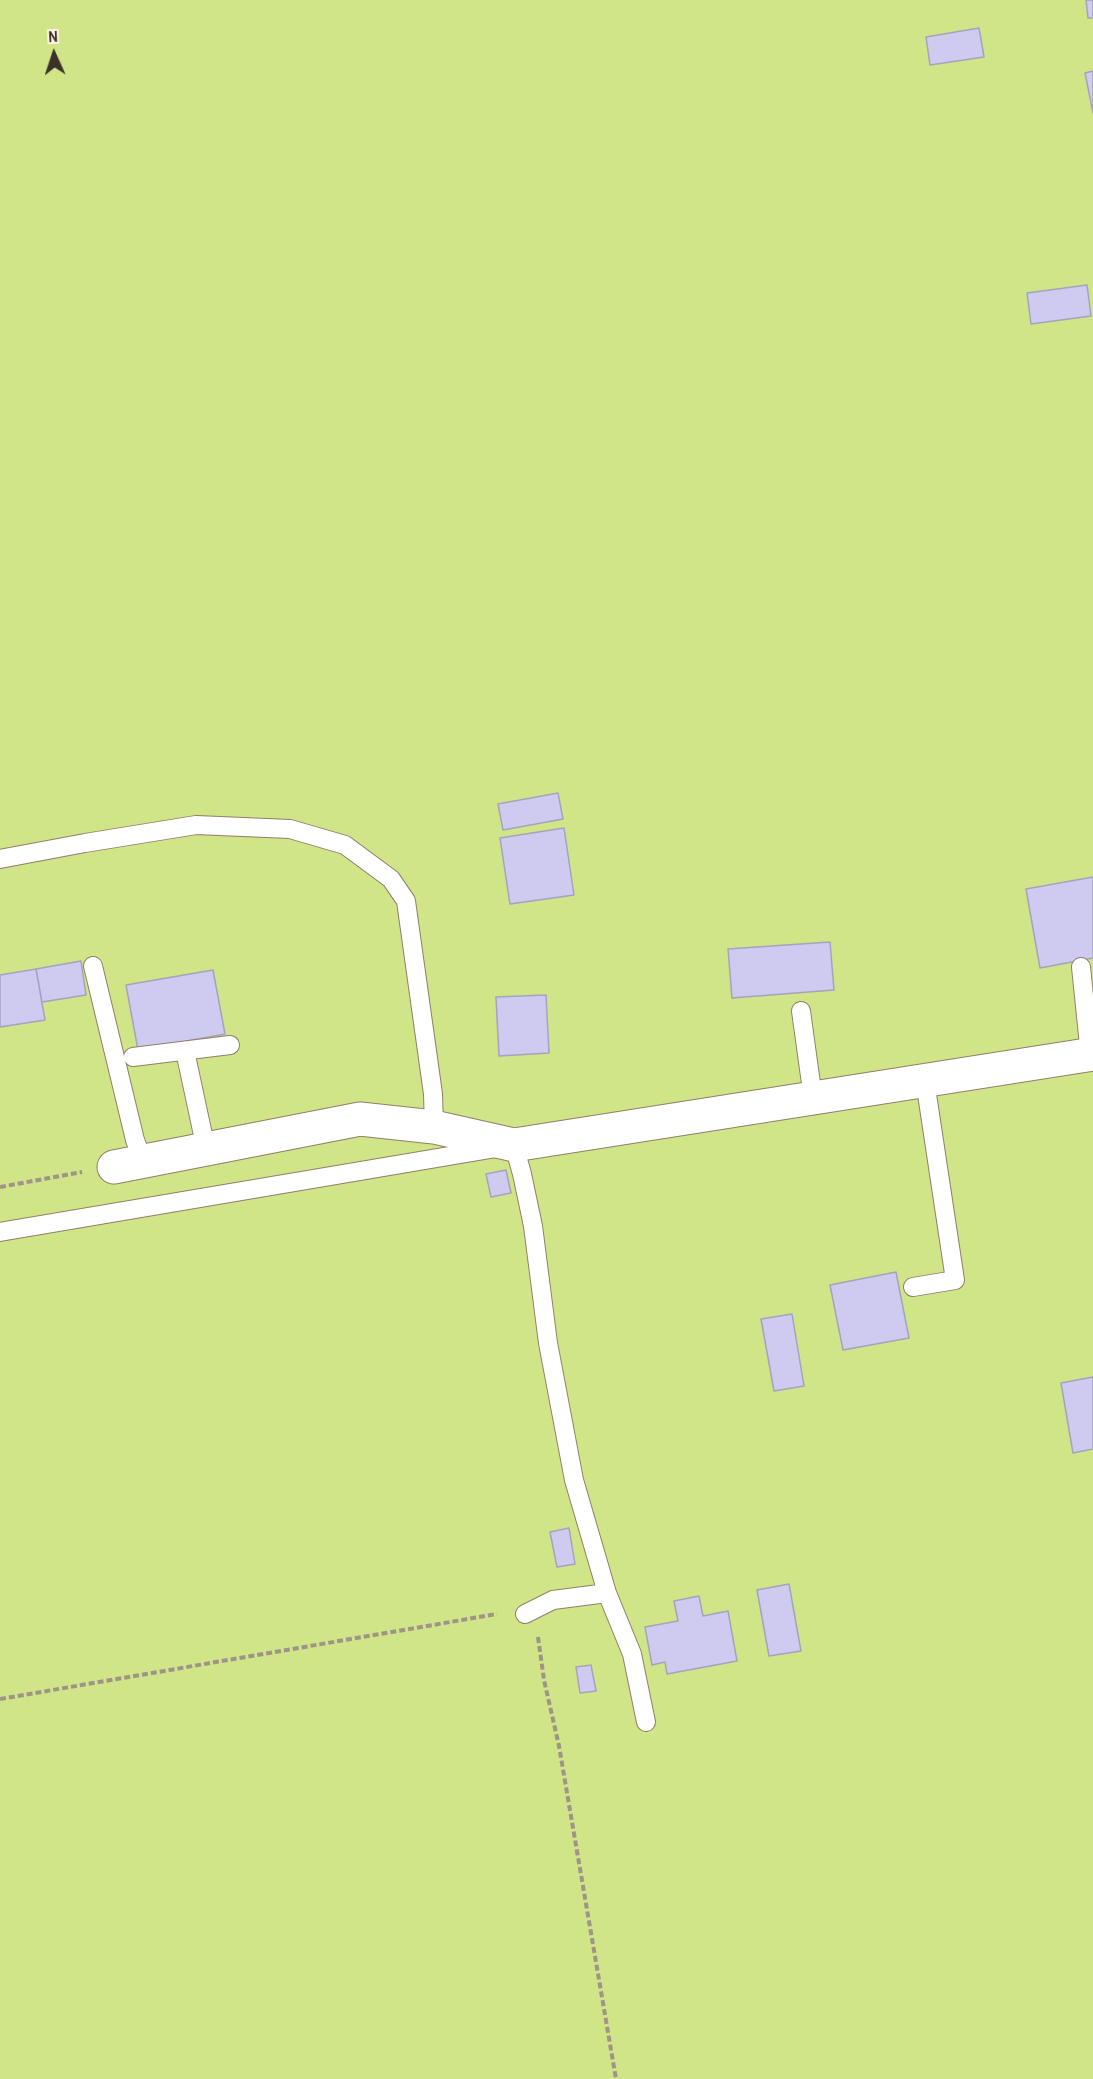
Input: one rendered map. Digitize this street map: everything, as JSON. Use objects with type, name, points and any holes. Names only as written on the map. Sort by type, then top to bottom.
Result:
[{"type":"street","points":[[129,1164],[360,1119],[434,1127],[514,1145],[1091,1054]]},
{"type":"lane","points":[[0,859],[196,825],[290,829],[345,845],[391,879],[406,901],[433,1094],[434,1127]]},
{"type":"lane","points":[[93,966],[135,1140],[129,1164]]},
{"type":"lane","points":[[1081,967],[1091,1054]]},
{"type":"lane","points":[[801,1011],[813,1098]]},
{"type":"lane","points":[[133,1057],[230,1045]]},
{"type":"lane","points":[[185,1051],[206,1149]]},
{"type":"lane","points":[[913,1287],[955,1280],[925,1081]]},
{"type":"lane","points":[[0,1232],[514,1145],[533,1226],[548,1343],[574,1480],[607,1593],[632,1654],[646,1722]]},
{"type":"lane","points":[[525,1614],[553,1600],[607,1593]]},
{"type":"path","points":[[0,1187],[129,1164]]},
{"type":"path","points":[[0,1699],[507,1612],[525,1614],[536,1624],[544,1680],[559,1746],[616,2079]]},
{"type":"green space","points":[[0,0],[1093,0],[1093,2079],[0,2079]]},
{"type":"building","points":[[1086,0],[1093,0],[1093,18],[1088,18]]},
{"type":"building","points":[[979,28],[984,57],[930,65],[926,37]]},
{"type":"building","points":[[1093,71],[1093,113],[1085,73]]},
{"type":"building","points":[[1087,285],[1091,316],[1031,324],[1027,293]]},
{"type":"building","points":[[558,793],[563,819],[503,830],[498,804]]},
{"type":"building","points":[[564,828],[574,895],[510,904],[500,838]]},
{"type":"building","points":[[1093,877],[1093,958],[1040,968],[1026,889]]},
{"type":"building","points":[[830,942],[834,990],[732,998],[728,949]]},
{"type":"building","points":[[81,961],[86,995],[42,1002],[36,969]]},
{"type":"building","points":[[36,969],[45,1020],[0,1027],[0,975]]},
{"type":"building","points":[[213,970],[225,1034],[138,1050],[126,985]]},
{"type":"building","points":[[546,995],[549,1053],[499,1056],[496,997]]},
{"type":"building","points":[[506,1170],[511,1193],[491,1197],[486,1174]]},
{"type":"building","points":[[896,1272],[909,1338],[843,1350],[830,1285]]},
{"type":"building","points":[[792,1314],[804,1386],[774,1391],[761,1319]]},
{"type":"building","points":[[1093,1377],[1093,1449],[1073,1453],[1061,1383]]},
{"type":"building","points":[[569,1528],[575,1564],[557,1567],[550,1532]]},
{"type":"building","points":[[789,1584],[801,1651],[769,1656],[757,1590]]},
{"type":"building","points":[[699,1596],[703,1616],[728,1611],[737,1661],[667,1674],[665,1662],[652,1665],[645,1627],[678,1621],[674,1601]]},
{"type":"building","points":[[591,1665],[596,1691],[580,1693],[576,1667]]}]
